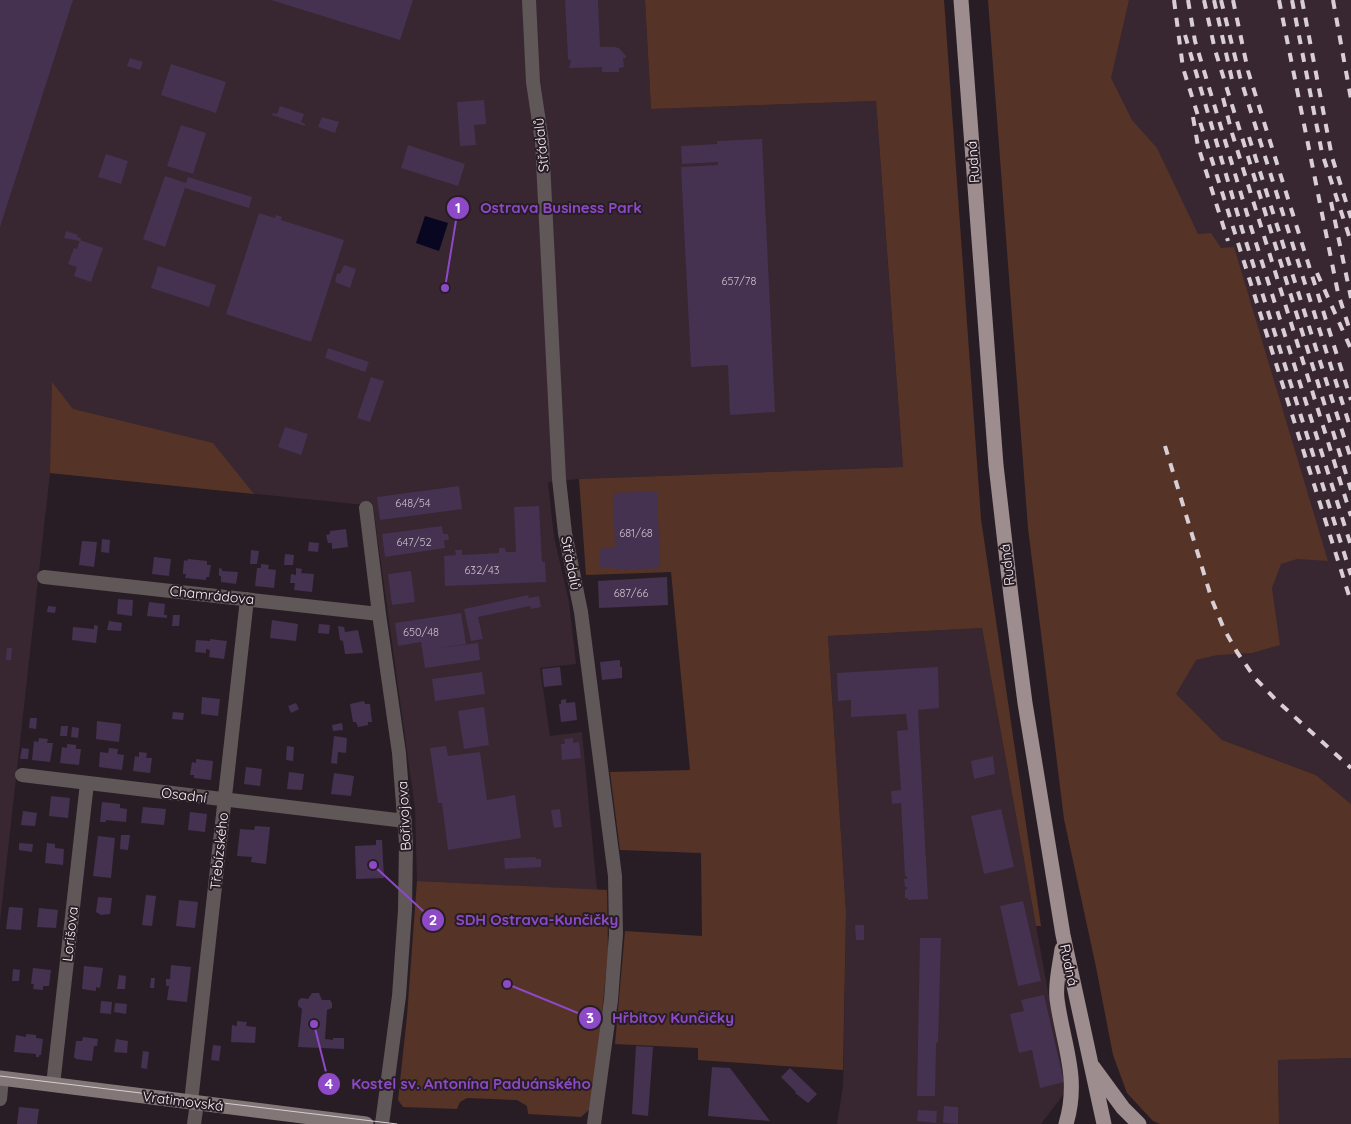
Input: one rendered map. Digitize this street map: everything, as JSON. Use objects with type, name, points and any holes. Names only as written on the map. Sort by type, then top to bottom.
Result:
[{"type":"main road","name":"Rudná","points":[[961,0],[996,465],[1003,530],[1025,702],[1063,935],[1104,1124]]},
{"type":"main road","points":[[1063,935],[1057,997],[1072,1073],[1072,1096],[1066,1124]]},
{"type":"main road","points":[[1091,1064],[1123,1108],[1139,1124]]},
{"type":"street","name":"Střádalů","points":[[529,0],[533,82],[542,142],[560,488],[565,533],[581,612],[615,876],[616,934],[611,1000],[594,1124]]},
{"type":"street","name":"Bořivojova","points":[[366,508],[399,753],[405,820],[405,910],[400,986],[382,1124]]},
{"type":"street","name":"Chamrádova","points":[[44,577],[379,614]]},
{"type":"street","name":"Třebízského","points":[[194,1124],[194,1103],[247,599]]},
{"type":"street","name":"Osadní","points":[[22,775],[405,820]]},
{"type":"street","name":"Lorišova","points":[[53,1085],[87,783]]},
{"type":"street","name":"Vratimovská","points":[[1,1079],[366,1124]]},
{"type":"street","points":[[0,1099],[1,1079]]},
{"type":"shaded area","points":[[0,0],[645,0],[651,109],[876,101],[903,467],[579,479],[548,482],[554,537],[569,602],[576,664],[540,668],[550,736],[582,732],[597,890],[417,881],[415,809],[373,505],[50,473],[0,922]]},
{"type":"shaded area","points":[[645,0],[944,0],[981,519],[1041,926],[1036,926],[982,628],[828,636],[846,912],[843,1070],[698,1060],[698,1048],[615,1044],[625,931],[702,936],[701,853],[620,850],[610,772],[690,770],[671,572],[586,575],[579,479],[903,467],[876,101],[651,109]]},
{"type":"shaded area","points":[[988,0],[1129,0],[1111,78],[1132,120],[1157,148],[1198,234],[1211,233],[1221,248],[1234,247],[1328,561],[1297,559],[1281,564],[1272,588],[1280,645],[1252,653],[1217,655],[1196,660],[1176,694],[1222,740],[1316,775],[1351,804],[1351,1058],[1278,1060],[1279,1124],[1160,1124],[1153,1121],[1127,1093],[1113,1055],[1064,819],[1028,528]]},
{"type":"shaded area","points":[[1084,0],[1351,0],[1351,804],[1316,775],[1222,740],[1176,695]]},
{"type":"shaded area","points":[[52,382],[73,409],[213,443],[254,494],[50,473]]},
{"type":"shaded area","points":[[982,628],[1066,1091],[1041,1124],[837,1124],[843,1086],[846,912],[828,636]]},
{"type":"shaded area","points":[[417,881],[607,890],[608,953],[599,1043],[590,1109],[581,1117],[528,1114],[527,1106],[517,1100],[467,1098],[460,1102],[457,1109],[403,1107],[398,1100],[407,1016]]},
{"type":"shaded area","points":[[1351,1058],[1351,1124],[1279,1124],[1278,1060]]},
{"type":"water","points":[[425,216],[448,223],[439,251],[416,243]]},
{"type":"building","points":[[0,0],[73,0],[0,227]]},
{"type":"building","points":[[271,0],[413,0],[400,40]]},
{"type":"building","points":[[565,0],[598,0],[600,47],[619,48],[626,56],[626,58],[623,58],[624,67],[619,68],[619,72],[602,72],[602,67],[569,68],[571,61],[568,59]]},
{"type":"building","points":[[130,58],[143,62],[140,70],[127,66]]},
{"type":"building","points":[[171,64],[226,82],[216,113],[161,95]]},
{"type":"building","points":[[484,100],[486,124],[474,125],[476,145],[460,146],[457,102]]},
{"type":"building","points":[[280,106],[304,114],[301,122],[305,126],[272,115],[273,113],[277,114]]},
{"type":"building","points":[[322,117],[339,122],[335,133],[318,127]]},
{"type":"building","points":[[181,125],[206,133],[193,174],[167,166]]},
{"type":"building","points":[[762,139],[775,412],[730,415],[728,365],[691,367],[681,167],[718,165],[718,162],[682,164],[681,146],[717,144],[717,141]]},
{"type":"building","points":[[408,145],[465,164],[458,186],[401,168]]},
{"type":"building","points":[[106,154],[128,161],[121,184],[98,177]]},
{"type":"building","points":[[165,176],[186,183],[188,177],[252,197],[249,208],[185,188],[165,247],[143,239]]},
{"type":"building","points":[[259,213],[275,218],[276,215],[282,217],[281,220],[344,240],[311,342],[226,314]]},
{"type":"building","points":[[66,231],[78,235],[77,237],[81,238],[80,241],[64,238]]},
{"type":"building","points":[[80,240],[103,248],[91,282],[74,276],[77,267],[68,264],[74,248],[77,249]]},
{"type":"building","points":[[344,265],[356,269],[350,288],[335,282],[337,273],[340,274]]},
{"type":"building","points":[[158,266],[216,285],[209,307],[151,288]]},
{"type":"building","points":[[328,348],[369,362],[365,372],[325,358]]},
{"type":"building","points":[[371,377],[384,381],[370,422],[357,418]]},
{"type":"building","points":[[285,427],[308,434],[301,455],[278,447]]},
{"type":"building","points":[[459,486],[462,509],[380,520],[377,497]]},
{"type":"building","points":[[657,491],[660,568],[616,570],[616,567],[599,568],[599,552],[602,552],[602,548],[615,547],[613,493]]},
{"type":"building","points":[[539,506],[542,562],[545,562],[546,582],[445,586],[444,556],[456,555],[455,550],[462,550],[462,555],[499,553],[499,548],[505,548],[506,552],[516,552],[514,507]]},
{"type":"building","points":[[442,526],[443,534],[448,534],[449,540],[444,540],[445,548],[385,557],[382,534]]},
{"type":"building","points":[[346,529],[348,547],[332,549],[332,543],[328,543],[326,535],[330,534],[330,531]]},
{"type":"building","points":[[102,539],[110,540],[109,553],[101,552]]},
{"type":"building","points":[[82,541],[97,542],[94,567],[79,565]]},
{"type":"building","points":[[309,542],[319,543],[318,552],[308,551]]},
{"type":"building","points":[[251,550],[259,551],[257,564],[250,564]]},
{"type":"building","points":[[285,554],[294,555],[293,565],[284,565]]},
{"type":"building","points":[[154,557],[171,559],[169,576],[152,574]]},
{"type":"building","points":[[188,559],[207,561],[207,565],[211,565],[209,577],[206,577],[206,580],[185,578],[186,574],[183,574],[184,560],[187,561]]},
{"type":"building","points":[[261,564],[269,565],[268,569],[276,570],[274,588],[255,586],[257,568],[261,568]]},
{"type":"building","points":[[219,568],[222,571],[238,572],[236,584],[221,582]]},
{"type":"building","points":[[296,568],[302,569],[301,573],[314,574],[312,592],[294,590],[295,583],[290,583],[291,574],[296,575]]},
{"type":"building","points":[[411,571],[415,602],[392,605],[388,574]]},
{"type":"building","points":[[667,577],[668,605],[599,608],[598,581]]},
{"type":"building","points":[[528,595],[529,598],[539,596],[541,607],[531,609],[530,606],[478,617],[483,639],[471,641],[464,609]]},
{"type":"building","points":[[118,599],[133,600],[132,616],[117,614]]},
{"type":"building","points":[[149,602],[165,604],[164,615],[167,615],[167,618],[147,616]]},
{"type":"building","points":[[48,606],[56,607],[55,613],[47,612]]},
{"type":"building","points":[[461,613],[466,644],[438,648],[478,643],[480,660],[425,668],[421,642],[398,646],[395,623]]},
{"type":"building","points":[[173,615],[180,615],[179,626],[172,626]]},
{"type":"building","points":[[272,620],[298,624],[296,641],[270,638]]},
{"type":"building","points":[[109,621],[122,623],[121,631],[107,630]]},
{"type":"building","points":[[319,624],[330,625],[329,634],[318,633]]},
{"type":"building","points":[[94,625],[98,626],[96,643],[72,640],[73,627],[94,629]]},
{"type":"building","points":[[338,626],[344,627],[345,632],[358,630],[363,653],[345,654]]},
{"type":"building","points":[[210,639],[227,641],[224,659],[209,657],[210,650],[206,649],[206,653],[195,652],[196,640],[210,641]]},
{"type":"building","points":[[7,648],[12,648],[11,660],[6,660]]},
{"type":"building","points":[[620,660],[622,678],[602,680],[600,662]]},
{"type":"building","points":[[560,667],[562,685],[544,687],[542,669]]},
{"type":"building","points":[[938,667],[939,708],[918,710],[928,899],[908,900],[908,898],[905,898],[907,887],[905,887],[904,879],[907,879],[907,876],[905,876],[901,803],[892,804],[891,791],[901,790],[897,731],[908,730],[906,714],[851,717],[851,700],[838,701],[837,673]]},
{"type":"building","points":[[482,672],[485,694],[435,701],[432,679]]},
{"type":"building","points":[[202,697],[220,699],[218,716],[201,714]]},
{"type":"building","points":[[566,699],[566,703],[575,702],[577,720],[561,722],[559,704],[561,704],[561,700]]},
{"type":"building","points":[[364,701],[365,704],[370,704],[372,722],[358,727],[356,722],[353,722],[350,704]]},
{"type":"building","points":[[296,703],[299,709],[291,713],[288,706]]},
{"type":"building","points":[[484,707],[489,745],[464,749],[458,711]]},
{"type":"building","points":[[173,712],[184,713],[183,720],[172,719]]},
{"type":"building","points":[[30,718],[37,718],[36,729],[29,728]]},
{"type":"building","points":[[97,721],[121,724],[119,742],[96,739]]},
{"type":"building","points":[[342,723],[343,730],[333,731],[332,725]]},
{"type":"building","points":[[61,726],[68,726],[67,736],[60,736]]},
{"type":"building","points":[[72,727],[79,728],[78,738],[71,737]]},
{"type":"building","points":[[334,736],[347,738],[346,753],[338,752],[337,764],[331,763]]},
{"type":"building","points":[[39,738],[48,739],[47,743],[53,743],[50,762],[32,760],[34,741],[38,742]]},
{"type":"building","points":[[573,738],[573,743],[579,742],[581,758],[562,760],[561,744],[565,744],[564,739]]},
{"type":"building","points":[[67,744],[76,745],[76,749],[81,749],[79,765],[60,763],[62,747],[67,748]]},
{"type":"building","points":[[287,746],[294,747],[293,761],[286,760]]},
{"type":"building","points":[[446,746],[448,756],[480,752],[487,800],[515,795],[521,838],[448,850],[442,803],[438,803],[430,748]]},
{"type":"building","points":[[22,748],[29,749],[28,759],[20,759]]},
{"type":"building","points":[[109,748],[118,749],[117,754],[124,755],[122,770],[99,767],[100,752],[108,753]]},
{"type":"building","points":[[139,752],[147,753],[146,758],[152,758],[150,773],[133,771],[135,756],[139,757]]},
{"type":"building","points":[[993,756],[995,774],[974,779],[971,761]]},
{"type":"building","points":[[196,759],[213,761],[211,780],[194,778],[194,775],[190,775],[192,762],[196,763]]},
{"type":"building","points":[[246,767],[262,769],[260,786],[244,784]]},
{"type":"building","points":[[289,772],[304,774],[302,790],[287,789]]},
{"type":"building","points":[[334,773],[354,776],[351,796],[331,794]]},
{"type":"building","points":[[51,796],[70,798],[68,818],[49,816]]},
{"type":"building","points":[[102,802],[120,804],[120,808],[127,809],[126,822],[106,820],[106,822],[100,822]]},
{"type":"building","points":[[143,807],[166,809],[164,825],[141,823]]},
{"type":"building","points":[[560,809],[562,827],[554,828],[551,810]]},
{"type":"building","points":[[1001,809],[1014,867],[984,874],[971,816]]},
{"type":"building","points":[[23,811],[37,813],[35,826],[21,825]]},
{"type":"building","points":[[190,812],[207,814],[205,832],[188,830]]},
{"type":"building","points":[[255,826],[270,827],[266,864],[251,862],[252,857],[237,856],[240,829],[254,830]]},
{"type":"building","points":[[121,835],[130,835],[128,850],[120,849]]},
{"type":"building","points":[[98,836],[115,838],[111,878],[93,876]]},
{"type":"building","points":[[376,840],[382,840],[384,878],[356,879],[355,846],[376,845]]},
{"type":"building","points":[[19,843],[33,844],[32,852],[19,850]]},
{"type":"building","points":[[47,843],[55,844],[55,848],[64,849],[63,865],[45,863]]},
{"type":"building","points":[[536,857],[536,859],[541,859],[541,867],[505,869],[504,858]]},
{"type":"building","points":[[146,895],[156,896],[152,926],[142,925]]},
{"type":"building","points":[[98,897],[112,898],[110,914],[101,915],[96,912]]},
{"type":"building","points":[[179,900],[198,902],[195,928],[176,926]]},
{"type":"building","points":[[1023,901],[1041,981],[1018,986],[1000,906]]},
{"type":"building","points":[[9,907],[23,908],[21,930],[6,929]]},
{"type":"building","points":[[39,908],[58,910],[56,928],[37,927]]},
{"type":"building","points":[[855,925],[864,925],[864,940],[856,940]]},
{"type":"building","points":[[920,938],[941,938],[935,1096],[917,1096]]},
{"type":"building","points":[[171,965],[191,967],[187,1002],[167,1000],[169,986],[166,986],[166,979],[170,979]]},
{"type":"building","points":[[84,966],[103,968],[100,988],[96,987],[96,991],[82,989]]},
{"type":"building","points":[[33,968],[51,970],[49,986],[43,986],[43,990],[33,989],[34,984],[31,984]]},
{"type":"building","points":[[13,969],[20,970],[19,981],[12,981]]},
{"type":"building","points":[[119,975],[126,976],[125,989],[117,989]]},
{"type":"building","points":[[151,978],[155,978],[154,988],[150,988]]},
{"type":"building","points":[[312,993],[319,993],[322,1000],[330,1000],[332,1003],[332,1008],[327,1010],[325,1039],[344,1038],[344,1049],[298,1047],[302,1009],[298,1006],[298,1001],[301,998],[308,999]]},
{"type":"building","points":[[1044,995],[1064,1082],[1040,1088],[1032,1050],[1019,1053],[1010,1014],[1024,1011],[1021,1000]]},
{"type":"building","points":[[101,1001],[112,1002],[111,1014],[100,1013]]},
{"type":"building","points":[[115,1003],[127,1004],[126,1014],[114,1012]]},
{"type":"building","points":[[237,1021],[247,1022],[246,1026],[256,1027],[255,1043],[231,1042],[232,1025],[237,1026]]},
{"type":"building","points":[[26,1034],[36,1035],[36,1038],[43,1039],[41,1055],[39,1057],[36,1057],[36,1054],[14,1052],[16,1035],[26,1037]]},
{"type":"building","points":[[83,1037],[98,1039],[97,1046],[94,1046],[92,1061],[76,1059],[74,1057],[76,1041],[82,1041]]},
{"type":"building","points":[[116,1039],[128,1041],[127,1053],[114,1052]]},
{"type":"building","points":[[213,1045],[221,1046],[219,1061],[211,1060]]},
{"type":"building","points":[[636,1046],[653,1047],[648,1116],[632,1114]]},
{"type":"building","points":[[143,1051],[149,1052],[147,1069],[141,1068]]},
{"type":"building","points":[[712,1067],[730,1068],[770,1121],[708,1116]]},
{"type":"building","points":[[790,1068],[817,1094],[808,1103],[795,1093],[781,1077]]},
{"type":"building","points":[[944,1106],[958,1107],[958,1124],[943,1123]]},
{"type":"building","points":[[19,1107],[39,1109],[37,1124],[17,1124]]},
{"type":"building","points":[[918,1110],[937,1111],[936,1123],[917,1121]]},
{"type":"tram line","points":[[0,1076],[397,1124]]},
{"type":"railway","points":[[1174,0],[1183,68],[1351,602]]},
{"type":"railway","points":[[1188,0],[1195,41],[1351,546]]},
{"type":"railway","points":[[1204,0],[1215,50],[1351,490]]},
{"type":"railway","points":[[1214,0],[1233,84]]},
{"type":"railway","points":[[1221,0],[1240,77],[1351,430]]},
{"type":"railway","points":[[1233,0],[1248,71],[1351,400]]},
{"type":"railway","points":[[1279,0],[1338,293],[1351,334]]},
{"type":"railway","points":[[1292,0],[1322,153],[1351,242]]},
{"type":"railway","points":[[1302,0],[1332,157],[1351,218]]},
{"type":"railway","points":[[1333,0],[1351,99]]},
{"type":"railway","points":[[1185,35],[1242,229],[1351,575]]},
{"type":"railway","points":[[1223,98],[1232,133],[1351,516]]},
{"type":"railway","points":[[1193,117],[1198,146],[1228,241]]},
{"type":"railway","points":[[1249,137],[1351,459]]},
{"type":"railway","points":[[1331,202],[1351,298]]},
{"type":"railway","points":[[1317,273],[1351,349]]},
{"type":"railway","points":[[1165,446],[1212,600],[1224,629],[1237,652],[1255,678],[1276,700],[1351,768]]},
{"type":"place","name":"Ostrava Business Park","points":[[445,288]]},
{"type":"place","name":"SDH Ostrava-Kunčičky","points":[[373,865]]},
{"type":"place","name":"Hřbitov Kunčičky","points":[[507,984]]},
{"type":"place","name":"Kostel sv. Antonína Paduánského","points":[[314,1024]]}]
